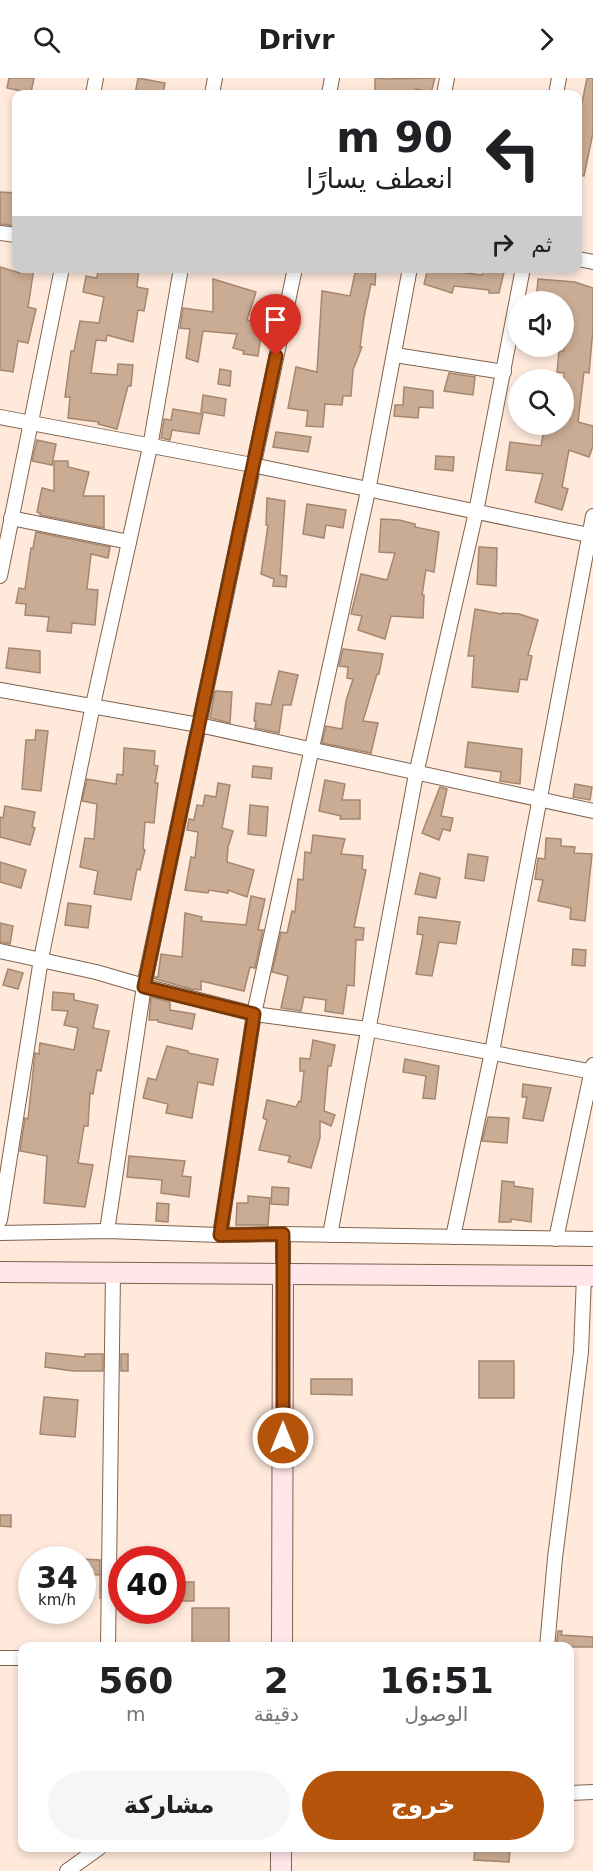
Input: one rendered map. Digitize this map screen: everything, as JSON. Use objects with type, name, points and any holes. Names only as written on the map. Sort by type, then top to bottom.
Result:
[{"type":"street","points":[[0,576],[62,273]]},
{"type":"street","points":[[0,1220],[41,959],[93,705],[150,447],[180,273]]},
{"type":"street","points":[[107,1231],[144,987],[294,273]]},
{"type":"street","points":[[220,1235],[254,1014],[368,490],[409,273]]},
{"type":"street","points":[[330,1235],[416,774],[476,512],[522,273]]},
{"type":"street","points":[[395,355],[504,372]]},
{"type":"street","points":[[0,417],[252,465],[591,535]]},
{"type":"street","points":[[453,1237],[492,1052],[593,516]]},
{"type":"street","points":[[11,518],[129,542]]},
{"type":"street","points":[[0,690],[199,726],[593,811]]},
{"type":"street","points":[[0,951],[96,972],[144,987],[254,1014],[367,1029],[592,1070],[556,1239]]},
{"type":"street","points":[[0,1233],[107,1231],[220,1235],[593,1239]]},
{"type":"street","points":[[282,1642],[283,1234]]},
{"type":"street","points":[[0,1272],[589,1276],[582,1352],[556,1548],[547,1642]]},
{"type":"street","points":[[108,1642],[113,1273]]},
{"type":"street","points":[[0,1658],[18,1658]]},
{"type":"street","points":[[574,1793],[593,1792]]},
{"type":"street","points":[[67,1871],[93,1852]]},
{"type":"street","points":[[281,1852],[281,1871]]},
{"type":"building","points":[[9,78],[34,78],[32,90],[7,88]]},
{"type":"building","points":[[138,78],[165,83],[164,90],[136,90]]},
{"type":"building","points":[[375,78],[435,78],[432,90],[375,90]]},
{"type":"building","points":[[587,78],[593,78],[593,133],[584,176],[582,176],[582,103]]},
{"type":"building","points":[[0,192],[12,193],[12,226],[0,224]]},
{"type":"building","points":[[0,267],[12,271],[12,273],[33,273],[28,307],[36,309],[28,343],[18,341],[13,372],[0,370]]},
{"type":"building","points":[[98,273],[138,273],[137,287],[148,289],[144,311],[138,310],[133,342],[107,335],[106,341],[96,340],[91,373],[117,375],[118,364],[133,365],[131,386],[128,386],[117,429],[98,424],[99,422],[68,418],[70,397],[65,397],[71,351],[74,351],[80,321],[99,323],[104,297],[83,292],[86,276],[97,278]]},
{"type":"building","points":[[355,273],[376,273],[375,285],[371,284],[364,317],[360,347],[362,347],[353,370],[351,396],[343,396],[342,405],[325,404],[323,427],[306,426],[308,411],[288,408],[296,367],[317,372],[322,291],[350,296]]},
{"type":"building","points":[[427,273],[482,275],[483,273],[504,273],[499,293],[454,286],[452,293],[424,284]]},
{"type":"building","points":[[213,279],[256,292],[247,320],[263,323],[258,356],[243,354],[244,351],[233,348],[237,334],[203,331],[198,362],[186,358],[190,329],[180,328],[183,308],[213,312]]},
{"type":"building","points":[[538,279],[575,282],[593,288],[593,329],[589,373],[584,372],[578,422],[593,426],[593,446],[589,457],[569,450],[562,487],[568,489],[562,510],[535,502],[543,474],[506,470],[510,442],[541,446],[543,435],[574,435],[574,369],[557,369],[558,357],[574,357],[574,291],[537,291]]},
{"type":"building","points":[[220,369],[231,371],[230,386],[218,384]]},
{"type":"building","points":[[449,373],[475,377],[473,395],[444,391]]},
{"type":"building","points":[[404,387],[433,391],[433,408],[419,407],[418,418],[394,416],[395,405],[403,405]]},
{"type":"building","points":[[203,395],[226,399],[224,416],[201,412]]},
{"type":"building","points":[[173,409],[203,414],[199,434],[172,430],[170,440],[161,438],[164,419],[171,420]]},
{"type":"building","points":[[276,432],[311,437],[308,452],[273,447]]},
{"type":"building","points":[[37,440],[56,444],[52,465],[32,461]]},
{"type":"building","points":[[436,456],[454,457],[453,471],[435,469]]},
{"type":"building","points":[[54,461],[68,461],[68,467],[89,472],[83,496],[104,496],[104,528],[40,515],[37,512],[42,488],[54,491]]},
{"type":"building","points":[[267,498],[285,501],[280,575],[287,576],[286,587],[273,586],[274,579],[261,574],[268,525],[266,525]]},
{"type":"building","points":[[307,504],[346,510],[343,528],[326,525],[324,538],[303,534]]},
{"type":"building","points":[[381,519],[399,520],[415,524],[415,527],[439,532],[434,572],[426,570],[422,595],[424,595],[423,618],[391,616],[385,639],[358,630],[362,616],[351,614],[361,574],[387,580],[395,553],[379,552]]},
{"type":"building","points":[[36,532],[110,547],[108,558],[91,554],[87,589],[98,590],[95,625],[72,623],[71,633],[47,631],[49,617],[25,615],[26,604],[16,603],[19,588],[25,589],[31,548],[33,548]]},
{"type":"building","points":[[479,547],[497,548],[496,586],[477,584]]},
{"type":"building","points":[[475,609],[501,614],[519,614],[538,620],[528,655],[532,656],[527,680],[520,679],[518,692],[472,687],[474,656],[468,656]]},
{"type":"building","points":[[9,648],[40,651],[40,673],[6,668]]},
{"type":"building","points":[[343,649],[383,654],[379,674],[377,674],[363,721],[378,723],[371,753],[322,743],[326,726],[342,729],[346,701],[353,679],[347,678],[348,667],[339,666]]},
{"type":"building","points":[[279,671],[298,675],[291,705],[283,705],[279,733],[255,728],[256,721],[254,721],[256,703],[271,705]]},
{"type":"building","points":[[215,691],[232,692],[230,723],[210,718]]},
{"type":"building","points":[[36,730],[48,731],[41,791],[22,789],[26,740],[35,740]]},
{"type":"building","points":[[468,742],[522,749],[520,784],[500,781],[501,772],[465,767]]},
{"type":"building","points":[[124,748],[155,751],[154,765],[158,766],[155,783],[158,783],[154,823],[145,822],[143,849],[145,850],[140,870],[137,869],[131,900],[94,894],[98,871],[80,867],[85,838],[94,839],[97,804],[82,801],[87,779],[116,784],[117,774],[123,775]]},
{"type":"building","points":[[253,766],[272,768],[271,779],[252,777]]},
{"type":"building","points":[[325,780],[345,784],[342,800],[360,800],[360,819],[340,819],[341,816],[319,811]]},
{"type":"building","points":[[218,783],[230,785],[222,828],[233,831],[228,847],[227,862],[254,870],[247,897],[228,890],[228,893],[209,890],[208,893],[185,890],[191,857],[195,858],[198,832],[187,830],[189,819],[194,820],[197,805],[203,806],[205,795],[216,797]]},
{"type":"building","points":[[575,784],[592,787],[590,800],[573,797]]},
{"type":"building","points":[[440,787],[447,789],[441,816],[453,818],[450,831],[443,829],[439,840],[422,833]]},
{"type":"building","points":[[250,805],[268,807],[266,836],[248,834]]},
{"type":"building","points":[[5,806],[35,812],[32,827],[35,828],[30,845],[0,837],[0,817],[3,818]]},
{"type":"building","points":[[313,835],[345,839],[341,854],[363,856],[362,869],[366,870],[354,927],[364,928],[363,940],[356,940],[354,986],[347,985],[343,1014],[325,1011],[326,1000],[304,997],[301,1011],[281,1008],[288,976],[272,972],[281,932],[287,933],[292,911],[295,912],[298,879],[303,880],[305,852],[311,853]]},
{"type":"building","points":[[546,838],[561,839],[561,846],[575,847],[574,853],[592,854],[585,921],[570,919],[571,908],[538,901],[543,880],[535,879],[538,858],[545,859]]},
{"type":"building","points":[[468,854],[488,857],[484,881],[465,878]]},
{"type":"building","points":[[0,862],[26,870],[21,888],[0,882]]},
{"type":"building","points":[[420,873],[440,878],[436,898],[415,894]]},
{"type":"building","points":[[251,896],[265,899],[258,930],[263,930],[255,968],[250,967],[244,991],[201,981],[201,990],[192,989],[155,979],[158,977],[161,954],[182,957],[185,913],[202,917],[201,921],[246,925]]},
{"type":"building","points":[[68,903],[91,906],[88,928],[65,925]]},
{"type":"building","points":[[419,917],[460,922],[456,944],[439,942],[432,976],[416,974],[423,935],[417,934]]},
{"type":"building","points":[[0,923],[13,926],[10,944],[0,942]]},
{"type":"building","points":[[573,949],[586,950],[585,966],[572,965]]},
{"type":"building","points":[[8,969],[23,973],[18,989],[3,985]]},
{"type":"building","points":[[53,992],[74,994],[74,1000],[98,1005],[93,1028],[109,1031],[101,1071],[97,1070],[93,1094],[90,1093],[88,1126],[84,1126],[78,1163],[93,1165],[85,1207],[44,1203],[47,1156],[20,1151],[25,1118],[28,1119],[35,1053],[39,1054],[40,1043],[74,1050],[78,1028],[64,1025],[68,1011],[52,1010]]},
{"type":"building","points":[[151,997],[170,1002],[170,1010],[195,1014],[192,1029],[158,1022],[158,1020],[149,1020]]},
{"type":"building","points":[[313,1040],[335,1045],[331,1066],[328,1066],[324,1111],[335,1115],[331,1126],[320,1121],[320,1138],[311,1168],[288,1162],[290,1156],[259,1150],[267,1120],[263,1118],[267,1100],[296,1107],[299,1101],[301,1102],[304,1071],[300,1071],[300,1058],[310,1059]]},
{"type":"building","points":[[167,1046],[218,1059],[213,1085],[198,1082],[192,1118],[166,1113],[168,1104],[143,1098],[148,1078],[156,1080]]},
{"type":"building","points":[[405,1059],[439,1066],[435,1099],[423,1098],[426,1076],[403,1072]]},
{"type":"building","points":[[523,1084],[551,1088],[543,1121],[523,1118],[527,1097],[522,1097]]},
{"type":"building","points":[[488,1117],[509,1118],[507,1143],[482,1141]]},
{"type":"building","points":[[129,1156],[185,1161],[182,1176],[191,1177],[189,1197],[161,1193],[162,1180],[127,1177]]},
{"type":"building","points":[[502,1181],[514,1182],[514,1186],[533,1189],[531,1222],[511,1219],[511,1222],[499,1222]]},
{"type":"building","points":[[272,1187],[289,1188],[288,1205],[271,1204]]},
{"type":"building","points":[[248,1196],[270,1198],[268,1225],[236,1225],[237,1203],[248,1203]]},
{"type":"building","points":[[157,1203],[169,1204],[168,1222],[156,1221]]},
{"type":"building","points":[[46,1353],[85,1357],[85,1354],[103,1354],[103,1371],[73,1371],[45,1367]]},
{"type":"building","points":[[121,1354],[128,1354],[128,1371],[121,1371]]},
{"type":"building","points":[[479,1361],[514,1361],[514,1398],[479,1398]]},
{"type":"building","points":[[311,1379],[352,1379],[352,1395],[311,1394]]},
{"type":"building","points":[[44,1397],[78,1400],[75,1437],[40,1434]]},
{"type":"building","points":[[0,1515],[11,1515],[11,1527],[0,1526]]},
{"type":"building","points":[[96,1560],[100,1560],[100,1575],[96,1575]]},
{"type":"building","points":[[186,1582],[194,1582],[194,1601],[186,1601]]},
{"type":"building","points":[[192,1608],[229,1608],[229,1642],[192,1642]]},
{"type":"building","points":[[558,1631],[562,1631],[561,1635],[593,1637],[593,1647],[574,1647],[574,1642],[557,1642]]},
{"type":"building","points":[[475,1852],[510,1852],[509,1862],[474,1860]]},
{"type":"route","points":[[276,356],[144,987],[254,1014],[220,1235],[283,1234],[283,1438]]}]
